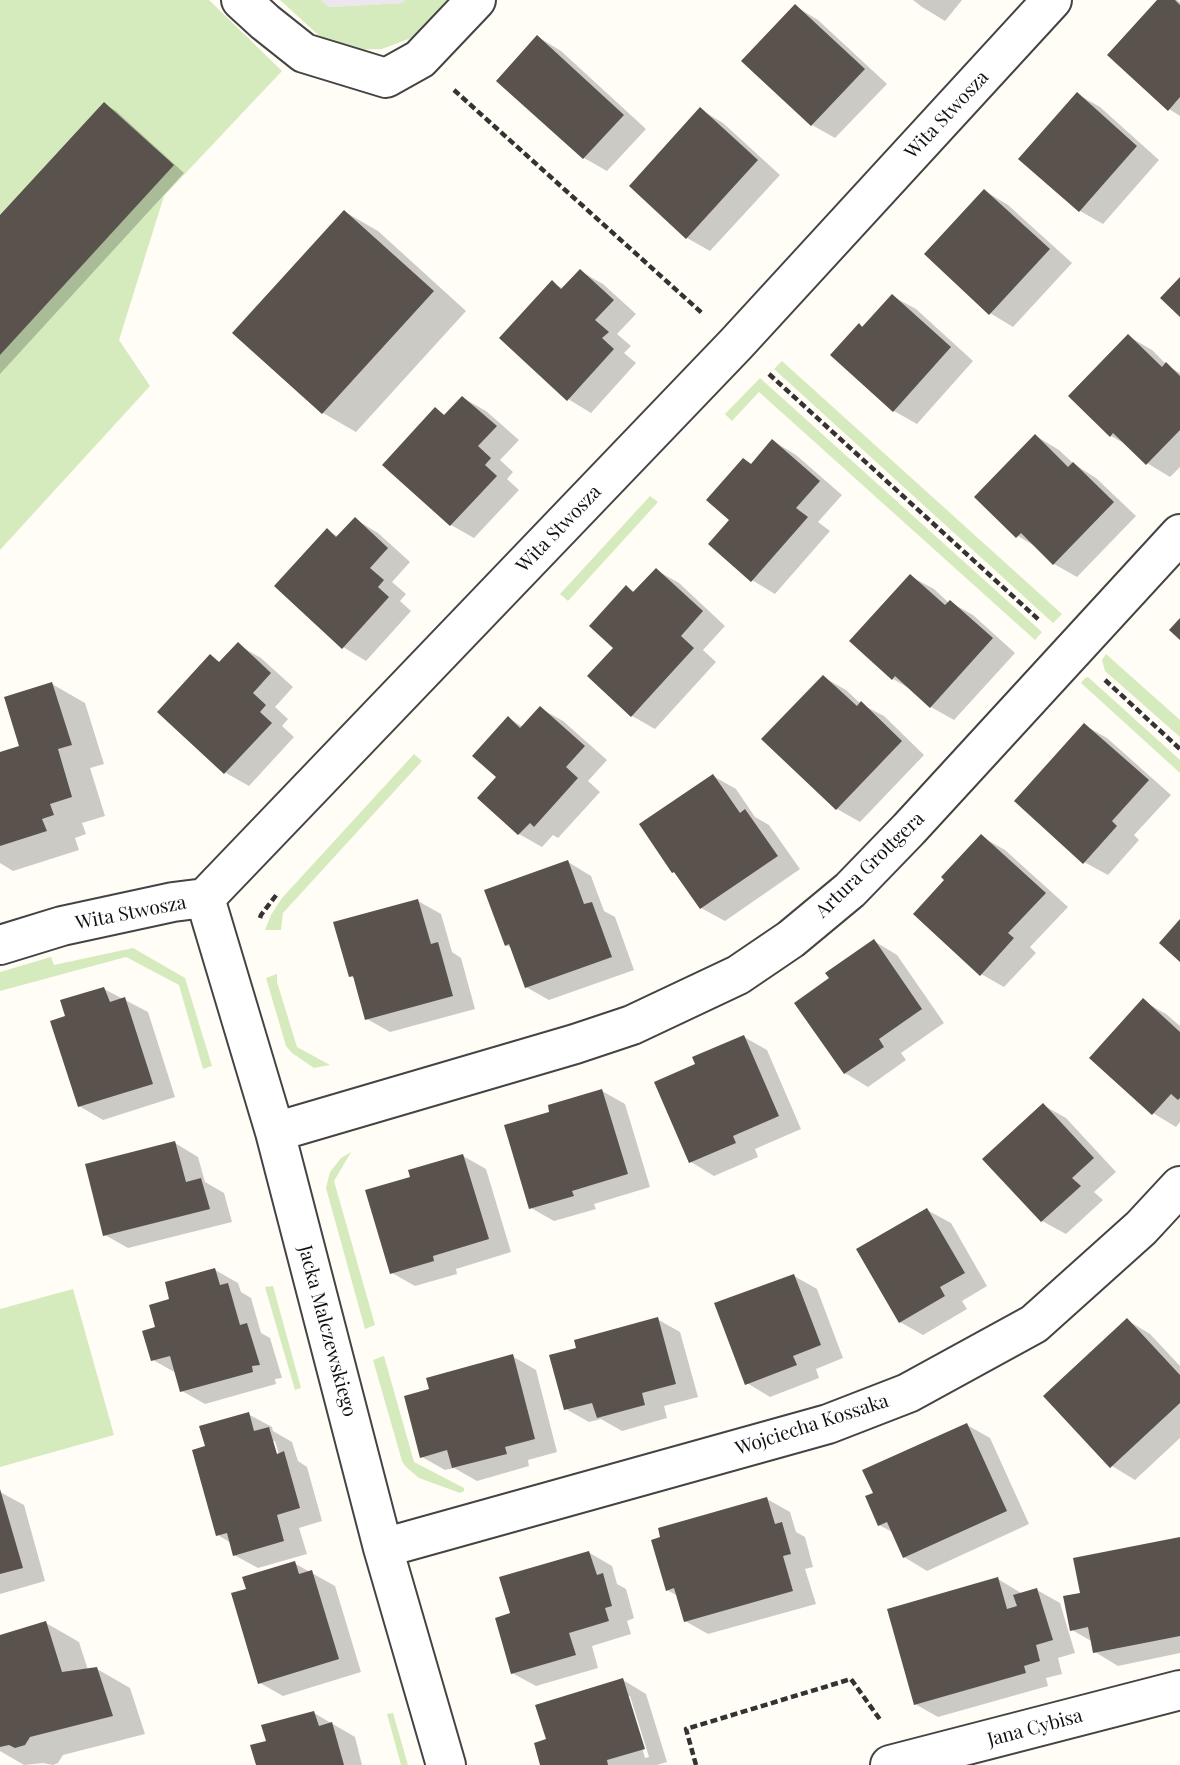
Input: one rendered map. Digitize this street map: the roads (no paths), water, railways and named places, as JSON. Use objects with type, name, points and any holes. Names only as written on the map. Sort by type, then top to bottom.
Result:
[{"type":"street","points":[[241,0],[304,53],[386,78],[420,59],[476,0]]},
{"type":"street","name":"Wita Stwosza","points":[[0,944],[62,926],[173,902],[205,898],[736,344],[1052,0]]},
{"type":"street","name":"Artura Grottgera","points":[[275,1132],[621,1029],[738,975],[791,939],[850,890],[1180,534]]},
{"type":"street","name":"Jacka Malczewskiego","points":[[205,898],[275,1132],[383,1548],[446,1765]]},
{"type":"street","name":"Wojciecha Kossaka","points":[[383,1548],[828,1424],[908,1393],[1034,1324],[1141,1228],[1180,1186]]},
{"type":"street","name":"Jana Cybisa","points":[[890,1765],[1180,1690]]}]
